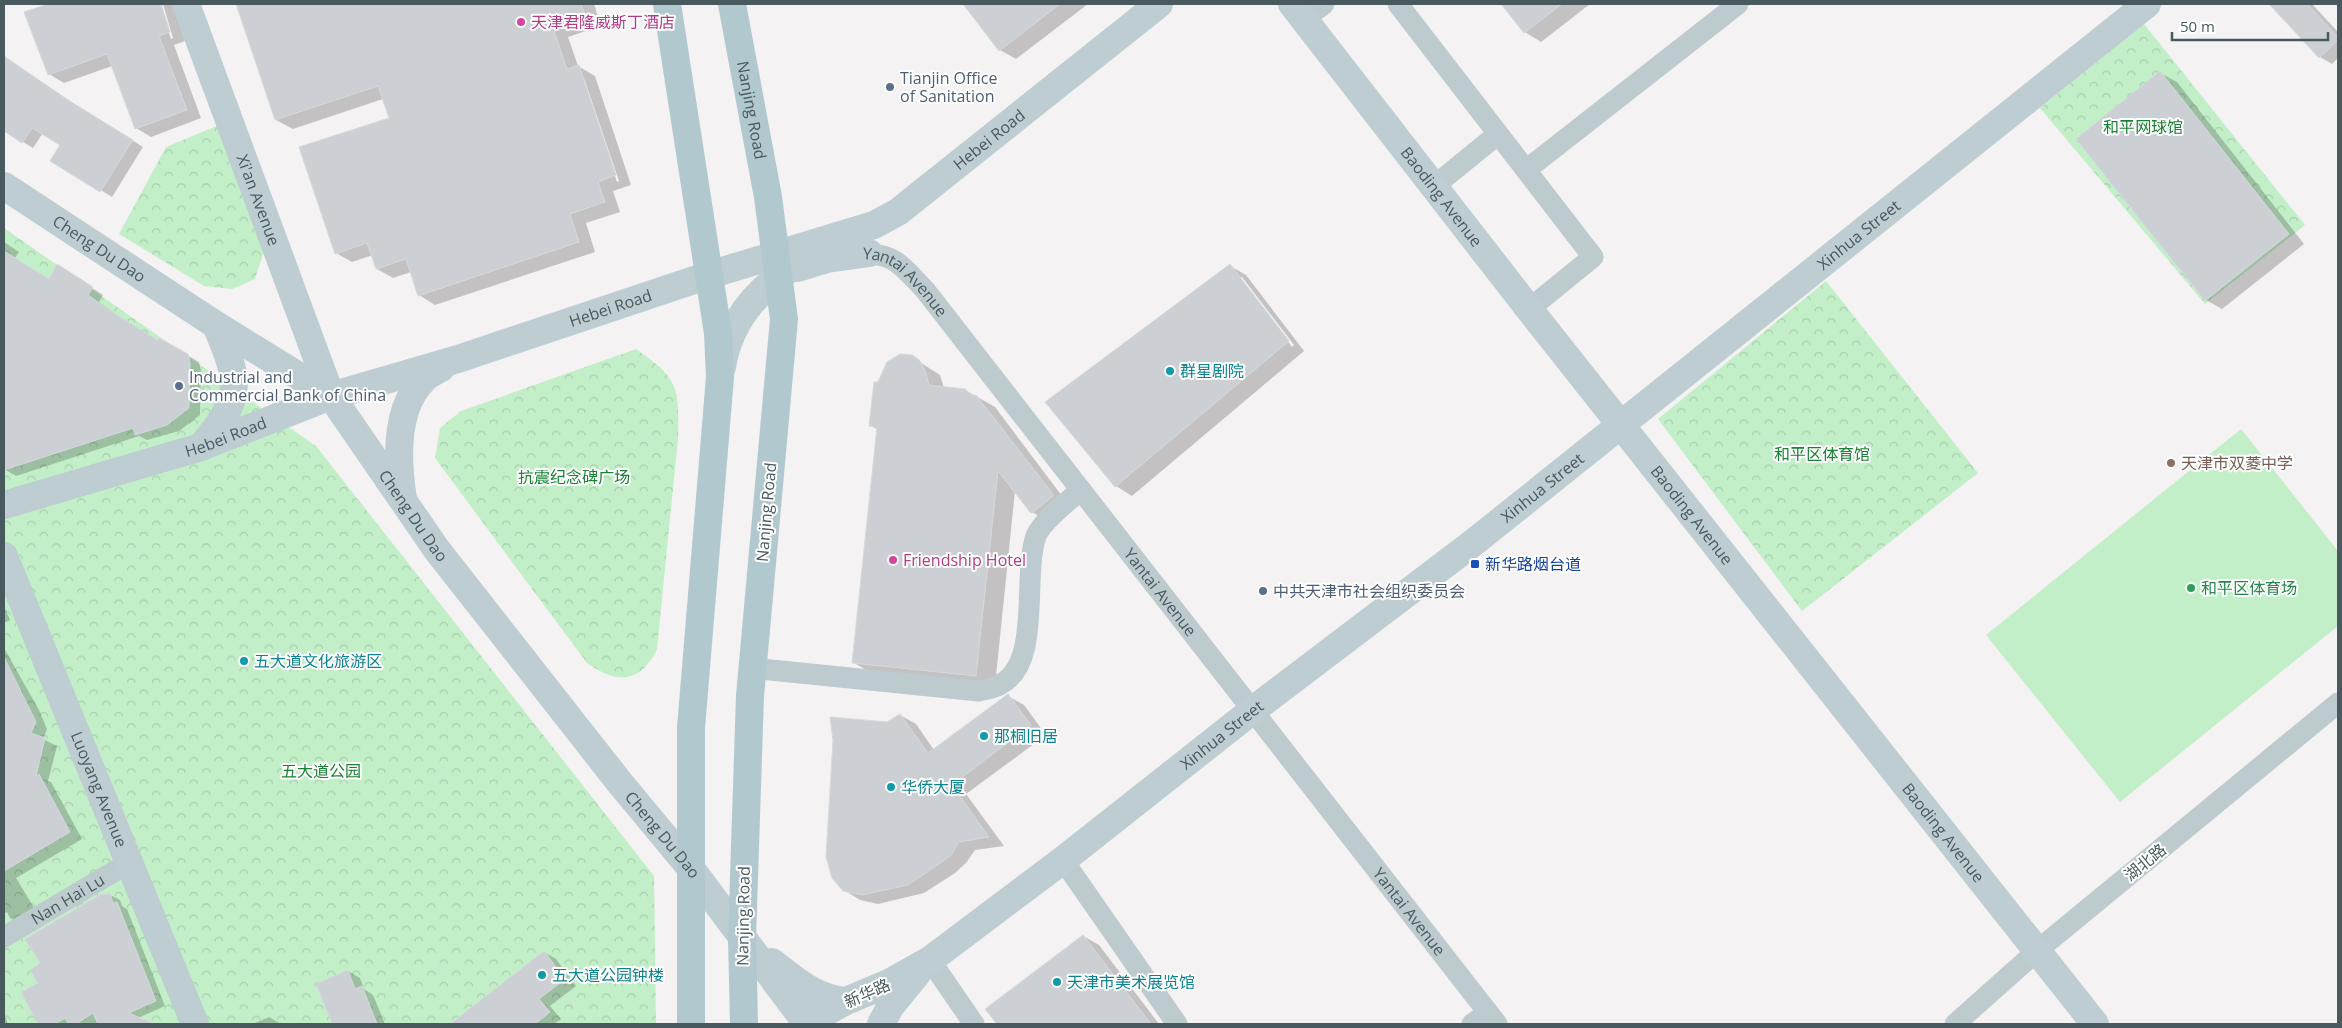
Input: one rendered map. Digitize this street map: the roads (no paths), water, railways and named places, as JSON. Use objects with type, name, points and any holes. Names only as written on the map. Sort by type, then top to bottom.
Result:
[{"type":"main road","points":[[667,4],[718,333],[720,377],[691,728],[691,1024]]},
{"type":"main road","name":"Nanjing Road","points":[[732,4],[768,198],[784,319],[751,668],[742,938],[744,1024]]},
{"type":"street","name":"Xi'an Avenue","points":[[186,4],[331,396]]},
{"type":"street","name":"Hebei Road","points":[[4,505],[201,447],[331,396],[458,359],[709,275],[777,266],[867,241],[898,212],[1159,4]]},
{"type":"street","points":[[1398,4],[1593,258],[1528,309]]},
{"type":"street","points":[[1526,170],[1738,4]]},
{"type":"street","name":"Xinhua Street","points":[[930,960],[1063,860],[1253,710],[1473,543],[2147,4]]},
{"type":"street","name":"Baoding Avenue","points":[[1306,9],[1433,186],[1528,309],[1622,425],[2095,1024]]},
{"type":"street","points":[[1433,186],[1498,134]]},
{"type":"street","name":"Cheng Du Dao","points":[[4,186],[216,326],[331,396],[404,506],[437,550],[620,783],[690,866],[742,938],[812,1022]]},
{"type":"street","points":[[720,377],[732,330],[741,314],[759,294],[777,266],[867,241]]},
{"type":"street","name":"Yantai Avenue","points":[[867,241],[884,255],[896,260],[925,290],[1253,710],[1486,1020]]},
{"type":"street","points":[[201,447],[218,427],[229,408],[236,385],[230,359],[216,326]]},
{"type":"street","points":[[404,506],[399,475],[399,453],[407,405],[415,389],[426,377],[458,359]]},
{"type":"street","points":[[751,668],[979,691],[1002,684],[1016,669],[1026,646],[1032,551],[1037,534],[1081,490]]},
{"type":"street","name":"Luoyang Avenue","points":[[4,556],[195,1024]]},
{"type":"street","name":"湖北路","points":[[1955,1024],[2038,950],[2338,703]]},
{"type":"street","points":[[1063,860],[1177,1024]]},
{"type":"street","name":"Nan Hai Lu","points":[[4,938],[130,862]]},
{"type":"street","points":[[742,938],[817,995],[846,1002]]},
{"type":"street","points":[[881,1024],[898,995],[930,960],[974,1024]]},
{"type":"street","name":"新华路","points":[[812,1022],[846,1002],[889,983],[930,960]]},
{"type":"place","name":"天津君隆威斯丁酒店","points":[[521,22]]},
{"type":"place","name":"Tianjin Office of Sanitation","points":[[890,87]]},
{"type":"place","name":"群星剧院","points":[[1170,371]]},
{"type":"place","name":"Industrial and Commercial Bank of China","points":[[179,386]]},
{"type":"place","name":"天津市双菱中学","points":[[2171,463]]},
{"type":"place","name":"Friendship Hotel","points":[[893,560]]},
{"type":"place","name":"新华路烟台道","points":[[1475,564]]},
{"type":"place","name":"和平区体育场","points":[[2191,588]]},
{"type":"place","name":"中共天津市社会组织委员会","points":[[1263,591]]},
{"type":"place","name":"五大道文化旅游区","points":[[244,661]]},
{"type":"place","name":"那桐旧居","points":[[984,736]]},
{"type":"place","name":"华侨大厦","points":[[891,787]]},
{"type":"place","name":"五大道公园钟楼","points":[[542,975]]},
{"type":"place","name":"天津市美术展览馆","points":[[1057,982]]},
{"type":"park label","name":"和平网球馆","points":[[2143,127]]},
{"type":"park label","name":"和平区体育馆","points":[[1822,454]]},
{"type":"park label","name":"抗震纪念碑广场","points":[[574,477]]},
{"type":"park label","name":"五大道公园","points":[[321,771]]}]
